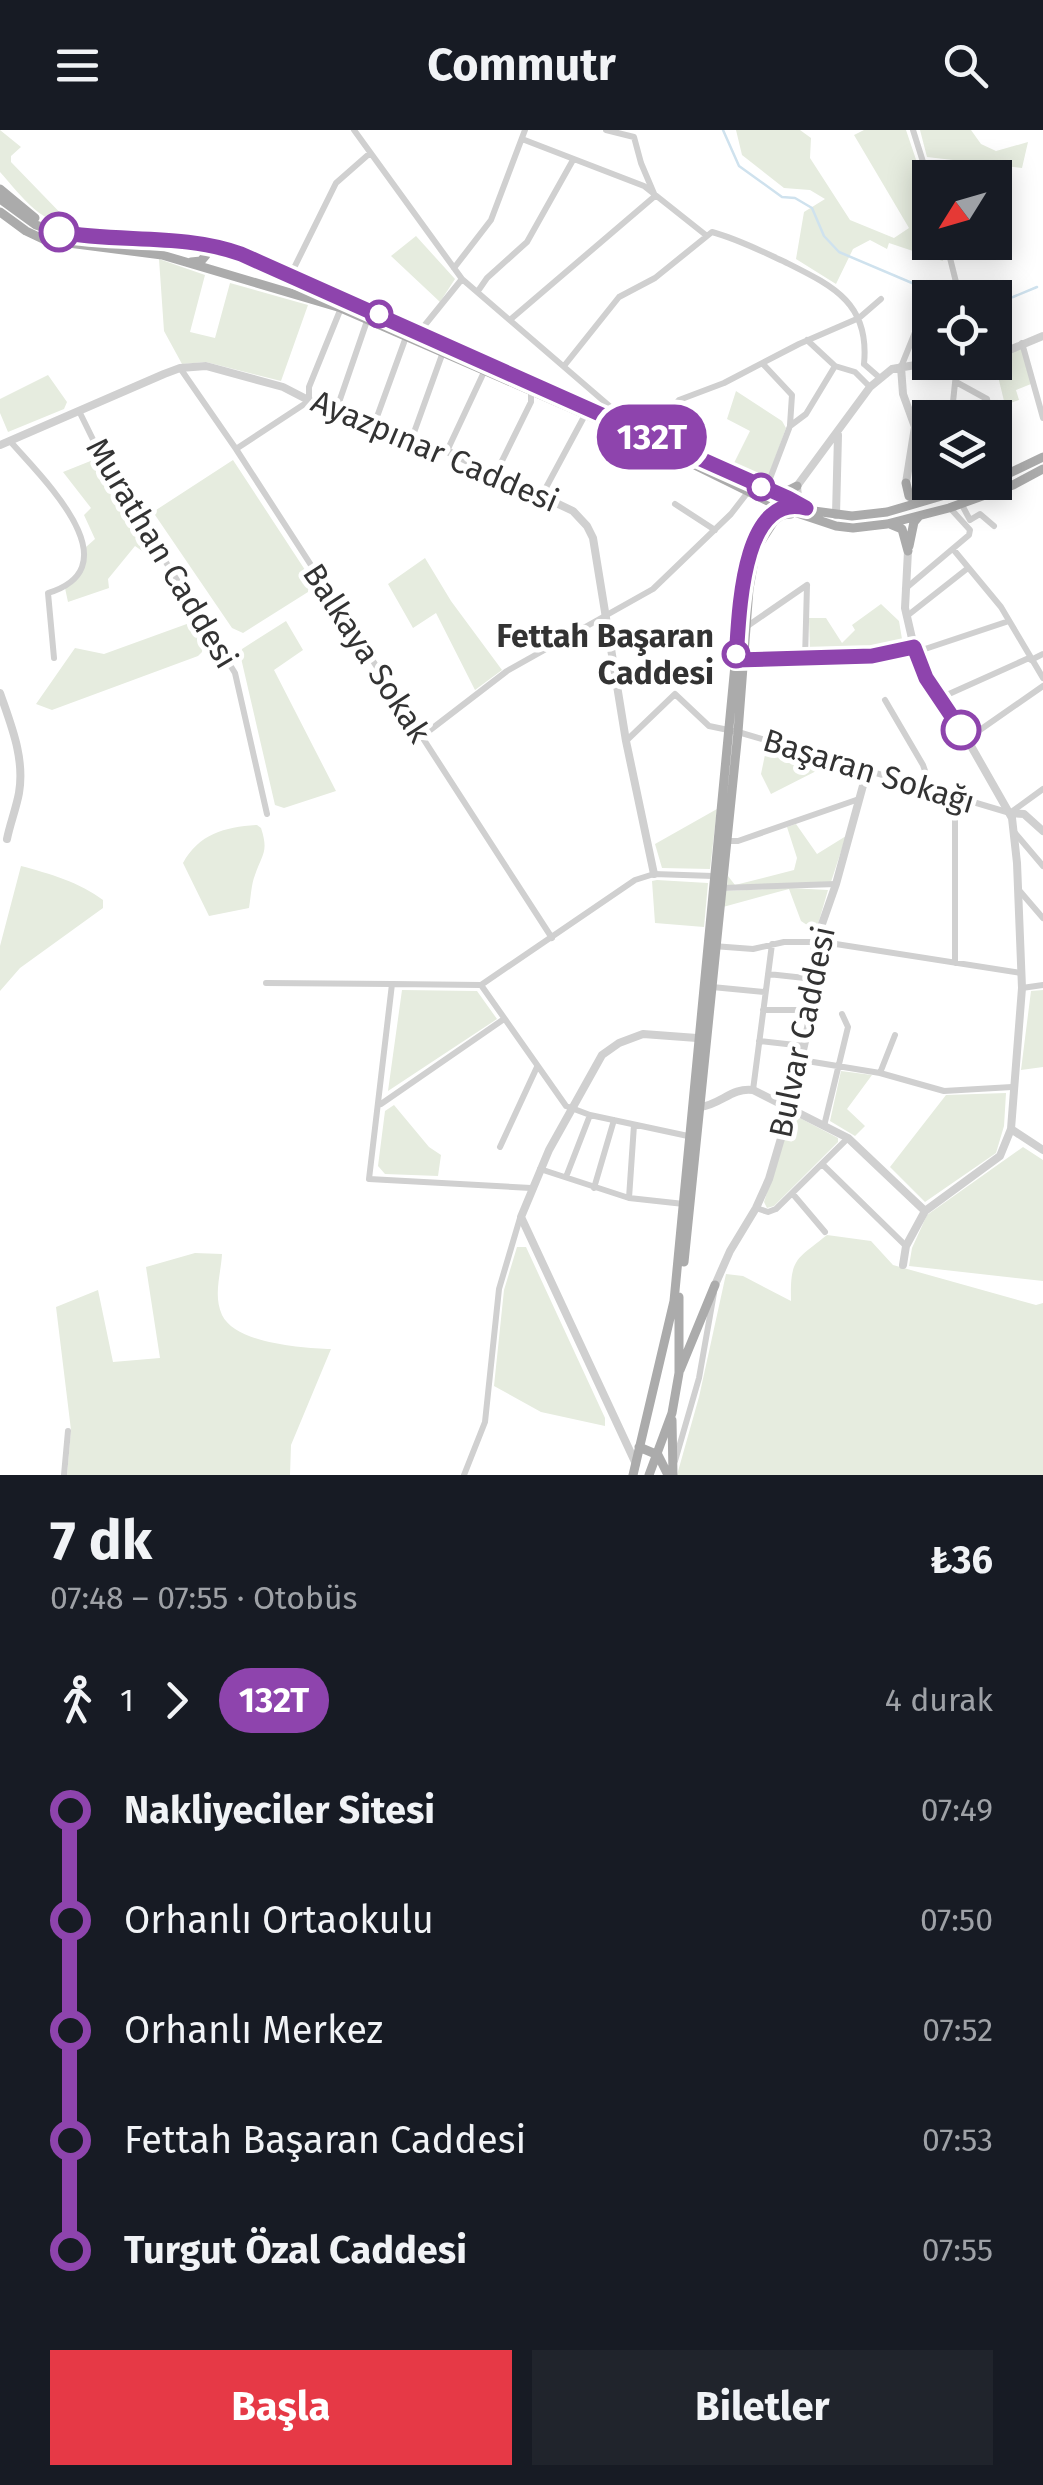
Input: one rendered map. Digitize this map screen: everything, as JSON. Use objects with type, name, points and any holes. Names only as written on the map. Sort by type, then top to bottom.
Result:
[{"type":"main road","points":[[0,189],[34,218],[59,232]]},
{"type":"main road","points":[[0,199],[36,225],[59,232],[126,240],[208,243],[241,254],[420,331],[510,376],[631,425],[782,508],[836,515],[890,511],[931,500]]},
{"type":"main road","points":[[0,212],[26,232]]},
{"type":"main road","points":[[0,221],[62,243],[130,249],[178,260],[368,318],[760,495],[772,508],[750,552],[742,592],[721,888],[697,1038],[674,1301],[672,1331],[679,1373]]},
{"type":"main road","points":[[178,260],[196,262],[206,255],[200,245],[180,241]]},
{"type":"main road","points":[[230,274],[215,266],[215,254],[220,250],[241,254]]},
{"type":"main road","points":[[1012,471],[1043,456]]},
{"type":"main road","points":[[780,494],[802,512],[845,528],[887,524],[1012,486],[1043,468]]},
{"type":"main road","points":[[906,483],[908,507],[924,514]]},
{"type":"main road","points":[[906,483],[911,498],[928,501]]},
{"type":"main road","points":[[760,495],[780,494],[796,486]]},
{"type":"main road","points":[[890,511],[904,495]]},
{"type":"main road","points":[[769,517],[782,508]]},
{"type":"main road","points":[[890,511],[907,519]]},
{"type":"main road","points":[[739,660],[756,550],[778,517],[802,512]]},
{"type":"main road","points":[[908,551],[911,535],[924,514]]},
{"type":"main road","points":[[907,519],[911,535]]},
{"type":"main road","points":[[887,524],[902,529],[908,551]]},
{"type":"main road","points":[[634,1469],[672,1331],[712,987],[713,876],[733,731]]},
{"type":"main road","points":[[648,1475],[672,1413],[679,1373],[716,1286]]},
{"type":"main road","points":[[672,1331],[693,1336]]},
{"type":"main road","points":[[659,1368],[670,1366],[679,1373]]},
{"type":"main road","points":[[671,1472],[672,1413]]},
{"type":"main road","points":[[639,1448],[658,1455],[671,1472]]},
{"type":"street","points":[[354,130],[462,279],[631,425]]},
{"type":"street","points":[[454,268],[491,220],[524,130]]},
{"type":"street","points":[[606,130],[634,137],[655,196]]},
{"type":"street","points":[[913,130],[922,160]]},
{"type":"street","points":[[522,139],[644,186],[710,234],[735,238],[838,290],[867,339],[864,364],[856,372]]},
{"type":"street","points":[[290,277],[336,183],[369,154]]},
{"type":"street","points":[[478,291],[486,278],[527,242],[573,160]]},
{"type":"street","points":[[511,319],[655,196]]},
{"type":"street","points":[[564,366],[618,297],[655,278],[710,234]]},
{"type":"street","points":[[420,331],[462,279]]},
{"type":"street","points":[[648,434],[679,400],[858,318],[881,299]]},
{"type":"street","points":[[236,449],[310,401],[310,388],[341,308]]},
{"type":"street","points":[[336,411],[368,318]]},
{"type":"street","points":[[374,425],[406,335]]},
{"type":"street","points":[[1012,348],[1043,336]]},
{"type":"street","points":[[906,483],[915,427],[903,394],[901,366],[912,339]]},
{"type":"street","points":[[807,340],[835,366],[856,372],[870,387]]},
{"type":"street","points":[[1022,343],[1043,418]]},
{"type":"street","points":[[412,438],[444,352]]},
{"type":"street","points":[[421,736],[507,672],[653,589],[715,530],[760,495],[790,426],[792,395],[763,364]]},
{"type":"street","points":[[864,364],[880,378]]},
{"type":"street","points":[[802,512],[796,486],[870,387],[901,366],[912,365]]},
{"type":"street","name":"Ayazpınar Caddesi","points":[[0,445],[180,368],[206,366],[298,392],[310,401],[446,451],[573,511],[591,532],[626,741],[654,874]]},
{"type":"street","points":[[790,426],[806,414],[835,366]]},
{"type":"street","name":"Balkaya Sokak","points":[[180,368],[552,938]]},
{"type":"street","points":[[446,451],[484,372]]},
{"type":"street","points":[[953,400],[956,382],[987,400]]},
{"type":"street","points":[[496,473],[531,402],[530,393]]},
{"type":"street","name":"Murathan Caddesi","points":[[79,412],[106,466],[236,673],[267,814]]},
{"type":"street","points":[[542,495],[585,415]]},
{"type":"street","points":[[836,515],[838,434]]},
{"type":"street","points":[[10,441],[73,517],[82,536],[84,555],[80,568],[67,584],[48,594],[54,658]]},
{"type":"street","points":[[826,448],[832,446],[838,451]]},
{"type":"street","points":[[966,501],[962,505],[970,520],[980,514],[994,526]]},
{"type":"street","points":[[675,504],[715,530]]},
{"type":"street","points":[[904,589],[970,530],[949,508]]},
{"type":"street","points":[[952,549],[1001,607],[1043,678]]},
{"type":"street","points":[[903,1265],[906,1246],[925,1211],[1000,1156],[1011,1129],[1022,988],[1010,813],[926,678],[915,650],[904,589],[908,551]]},
{"type":"street","points":[[907,616],[968,568]]},
{"type":"street","points":[[746,627],[807,586],[805,659]]},
{"type":"street","points":[[739,660],[872,656],[915,650],[1009,621]]},
{"type":"street","points":[[940,698],[1043,654]]},
{"type":"street","points":[[967,739],[1043,686]]},
{"type":"street","points":[[0,693],[20,770],[19,793],[5,843]]},
{"type":"street","name":"Başaran Sokağı","points":[[626,741],[675,694],[709,726],[1010,813]]},
{"type":"street","points":[[885,700],[923,765],[932,791]]},
{"type":"street","name":"Bulvar Caddesi","points":[[716,1286],[730,1250],[769,1179],[790,1108],[812,1010],[816,944],[866,770]]},
{"type":"street","points":[[1010,813],[1043,790]]},
{"type":"street","points":[[955,798],[955,963]]},
{"type":"street","points":[[725,840],[738,841],[859,799]]},
{"type":"street","points":[[1010,813],[1024,814],[1043,830]]},
{"type":"street","points":[[1013,830],[1043,866]]},
{"type":"street","points":[[266,982],[482,985],[635,880],[654,874],[713,876]]},
{"type":"street","points":[[721,888],[836,884]]},
{"type":"street","points":[[1018,890],[1043,918]]},
{"type":"street","points":[[711,946],[753,949],[772,944],[823,942],[1022,973]]},
{"type":"street","points":[[753,1090],[772,944]]},
{"type":"street","points":[[768,974],[814,979]]},
{"type":"street","points":[[392,984],[369,1179],[531,1188]]},
{"type":"street","points":[[482,985],[571,1109],[688,1136]]},
{"type":"street","points":[[1022,988],[1043,985]]},
{"type":"street","points":[[712,987],[766,992]]},
{"type":"street","points":[[763,1010],[812,1010]]},
{"type":"street","points":[[824,1126],[848,1027],[842,1014]]},
{"type":"street","points":[[380,1104],[504,1019]]},
{"type":"street","points":[[464,1475],[485,1422],[500,1289],[521,1216],[571,1109],[598,1060],[620,1043],[643,1034],[697,1038]]},
{"type":"street","points":[[880,1073],[895,1035]]},
{"type":"street","points":[[760,1041],[804,1046]]},
{"type":"street","points":[[801,1060],[880,1073],[944,1091],[1012,1086]]},
{"type":"street","points":[[500,1146],[538,1066]]},
{"type":"street","points":[[700,1107],[739,1089],[753,1090],[848,1138],[925,1211]]},
{"type":"street","points":[[566,1177],[590,1116]]},
{"type":"street","points":[[594,1188],[614,1120]]},
{"type":"street","points":[[629,1198],[634,1124]]},
{"type":"street","points":[[1011,1129],[1043,1150]]},
{"type":"street","points":[[756,1208],[768,1212],[776,1209],[848,1138]]},
{"type":"street","points":[[822,1164],[906,1246]]},
{"type":"street","points":[[540,1169],[629,1198],[684,1204]]},
{"type":"street","points":[[792,1193],[825,1232]]},
{"type":"street","points":[[521,1216],[634,1469]]},
{"type":"street","points":[[671,1472],[705,1352],[716,1286]]},
{"type":"street","points":[[64,1475],[68,1431]]},
{"type":"shaded area","points":[[0,130],[21,147],[11,156],[11,162],[71,224],[80,228],[44,216],[0,172]]},
{"type":"shaded area","points":[[736,130],[800,130],[811,138],[810,158],[850,220],[894,238],[909,228],[854,135],[864,130],[906,130],[916,160],[912,160],[912,251],[889,243],[887,249],[870,240],[853,249],[836,284],[796,259],[804,212],[825,199],[810,190],[784,188],[742,155]]},
{"type":"shaded area","points":[[920,130],[971,130],[981,144],[996,151],[1028,142],[1022,168],[1012,167],[1012,160],[927,157]]},
{"type":"shaded area","points":[[416,236],[455,279],[440,302],[391,256]]},
{"type":"shaded area","points":[[159,259],[205,275],[190,332],[215,338],[230,283],[308,305],[281,381],[206,362],[182,364],[164,331]]},
{"type":"shaded area","points":[[1022,347],[1031,384],[1016,390],[1019,400],[1012,402],[1004,400],[999,380],[1012,380],[1012,352]]},
{"type":"shaded area","points":[[48,375],[67,402],[64,409],[8,432],[0,413],[0,399]]},
{"type":"shaded area","points":[[736,391],[782,421],[786,428],[764,481],[732,467],[750,431],[727,419]]},
{"type":"shaded area","points":[[93,460],[104,471],[155,560],[135,546],[108,579],[109,588],[68,602],[65,588],[82,570],[86,547],[95,539],[84,515],[91,508],[63,472]]},
{"type":"shaded area","points":[[233,460],[309,576],[308,592],[243,633],[232,628],[153,512]]},
{"type":"shaded area","points":[[425,558],[502,670],[475,690],[436,613],[413,628],[388,584]]},
{"type":"shaded area","points":[[881,604],[899,621],[899,642],[874,649],[810,653],[809,618],[826,618],[842,643],[855,630],[852,625]]},
{"type":"shaded area","points":[[195,621],[203,635],[198,656],[52,710],[36,704],[75,648],[104,654]]},
{"type":"shaded area","points":[[286,621],[303,650],[274,670],[336,791],[284,808],[275,805],[241,658],[242,649]]},
{"type":"shaded area","points":[[767,745],[830,764],[771,794],[761,774]]},
{"type":"shaded area","points":[[717,809],[710,869],[662,868],[655,844]]},
{"type":"shaded area","points":[[796,824],[817,854],[846,836],[831,882],[727,886],[728,876],[735,885],[794,870],[797,858],[787,827]]},
{"type":"shaded area","points":[[257,825],[264,848],[249,908],[209,916],[183,863],[197,845],[214,834]]},
{"type":"shaded area","points":[[21,866],[85,888],[103,900],[103,908],[20,968],[0,991],[0,946]]},
{"type":"shaded area","points":[[652,881],[708,883],[704,927],[655,923]]},
{"type":"shaded area","points":[[789,888],[828,890],[816,931],[801,921],[789,889],[723,907],[725,891]]},
{"type":"shaded area","points":[[402,990],[477,991],[497,1019],[388,1091]]},
{"type":"shaded area","points":[[1043,990],[1043,1067],[1021,1070],[1031,991]]},
{"type":"shaded area","points":[[841,1071],[872,1075],[847,1109],[865,1126],[855,1136],[830,1121]]},
{"type":"shaded area","points":[[1006,1093],[1004,1126],[996,1153],[925,1202],[890,1167],[946,1095]]},
{"type":"shaded area","points":[[394,1105],[429,1147],[441,1155],[438,1176],[385,1174],[378,1166],[385,1111]]},
{"type":"shaded area","points":[[796,1116],[838,1138],[838,1142],[774,1206],[767,1208],[764,1202],[791,1118]]},
{"type":"shaded area","points":[[1023,1147],[1043,1160],[1043,1281],[909,1266],[912,1248],[927,1215]]},
{"type":"shaded area","points":[[827,1235],[871,1241],[893,1265],[1036,1305],[1043,1303],[1043,1475],[677,1475],[726,1274],[743,1276],[791,1301],[797,1261]]},
{"type":"shaded area","points":[[517,1247],[526,1247],[605,1418],[605,1426],[541,1412],[494,1386],[504,1290]]},
{"type":"shaded area","points":[[195,1253],[222,1254],[218,1300],[230,1325],[272,1342],[331,1349],[291,1445],[290,1475],[67,1475],[71,1430],[56,1307],[98,1290],[113,1362],[160,1358],[146,1267]]},
{"type":"waterway","points":[[723,130],[739,166],[782,197],[795,198],[812,208],[824,236],[839,252],[912,283]]},
{"type":"waterway","points":[[1012,297],[1037,287]]},
{"type":"bus line","name":"132T","points":[[59,232],[126,240],[192,241],[241,254],[788,498],[806,508],[776,510],[754,541],[742,592],[736,660],[872,656],[914,647],[926,678],[961,730]]},
{"type":"place","name":"Fettah Başaran Caddesi","points":[[736,654]]}]
